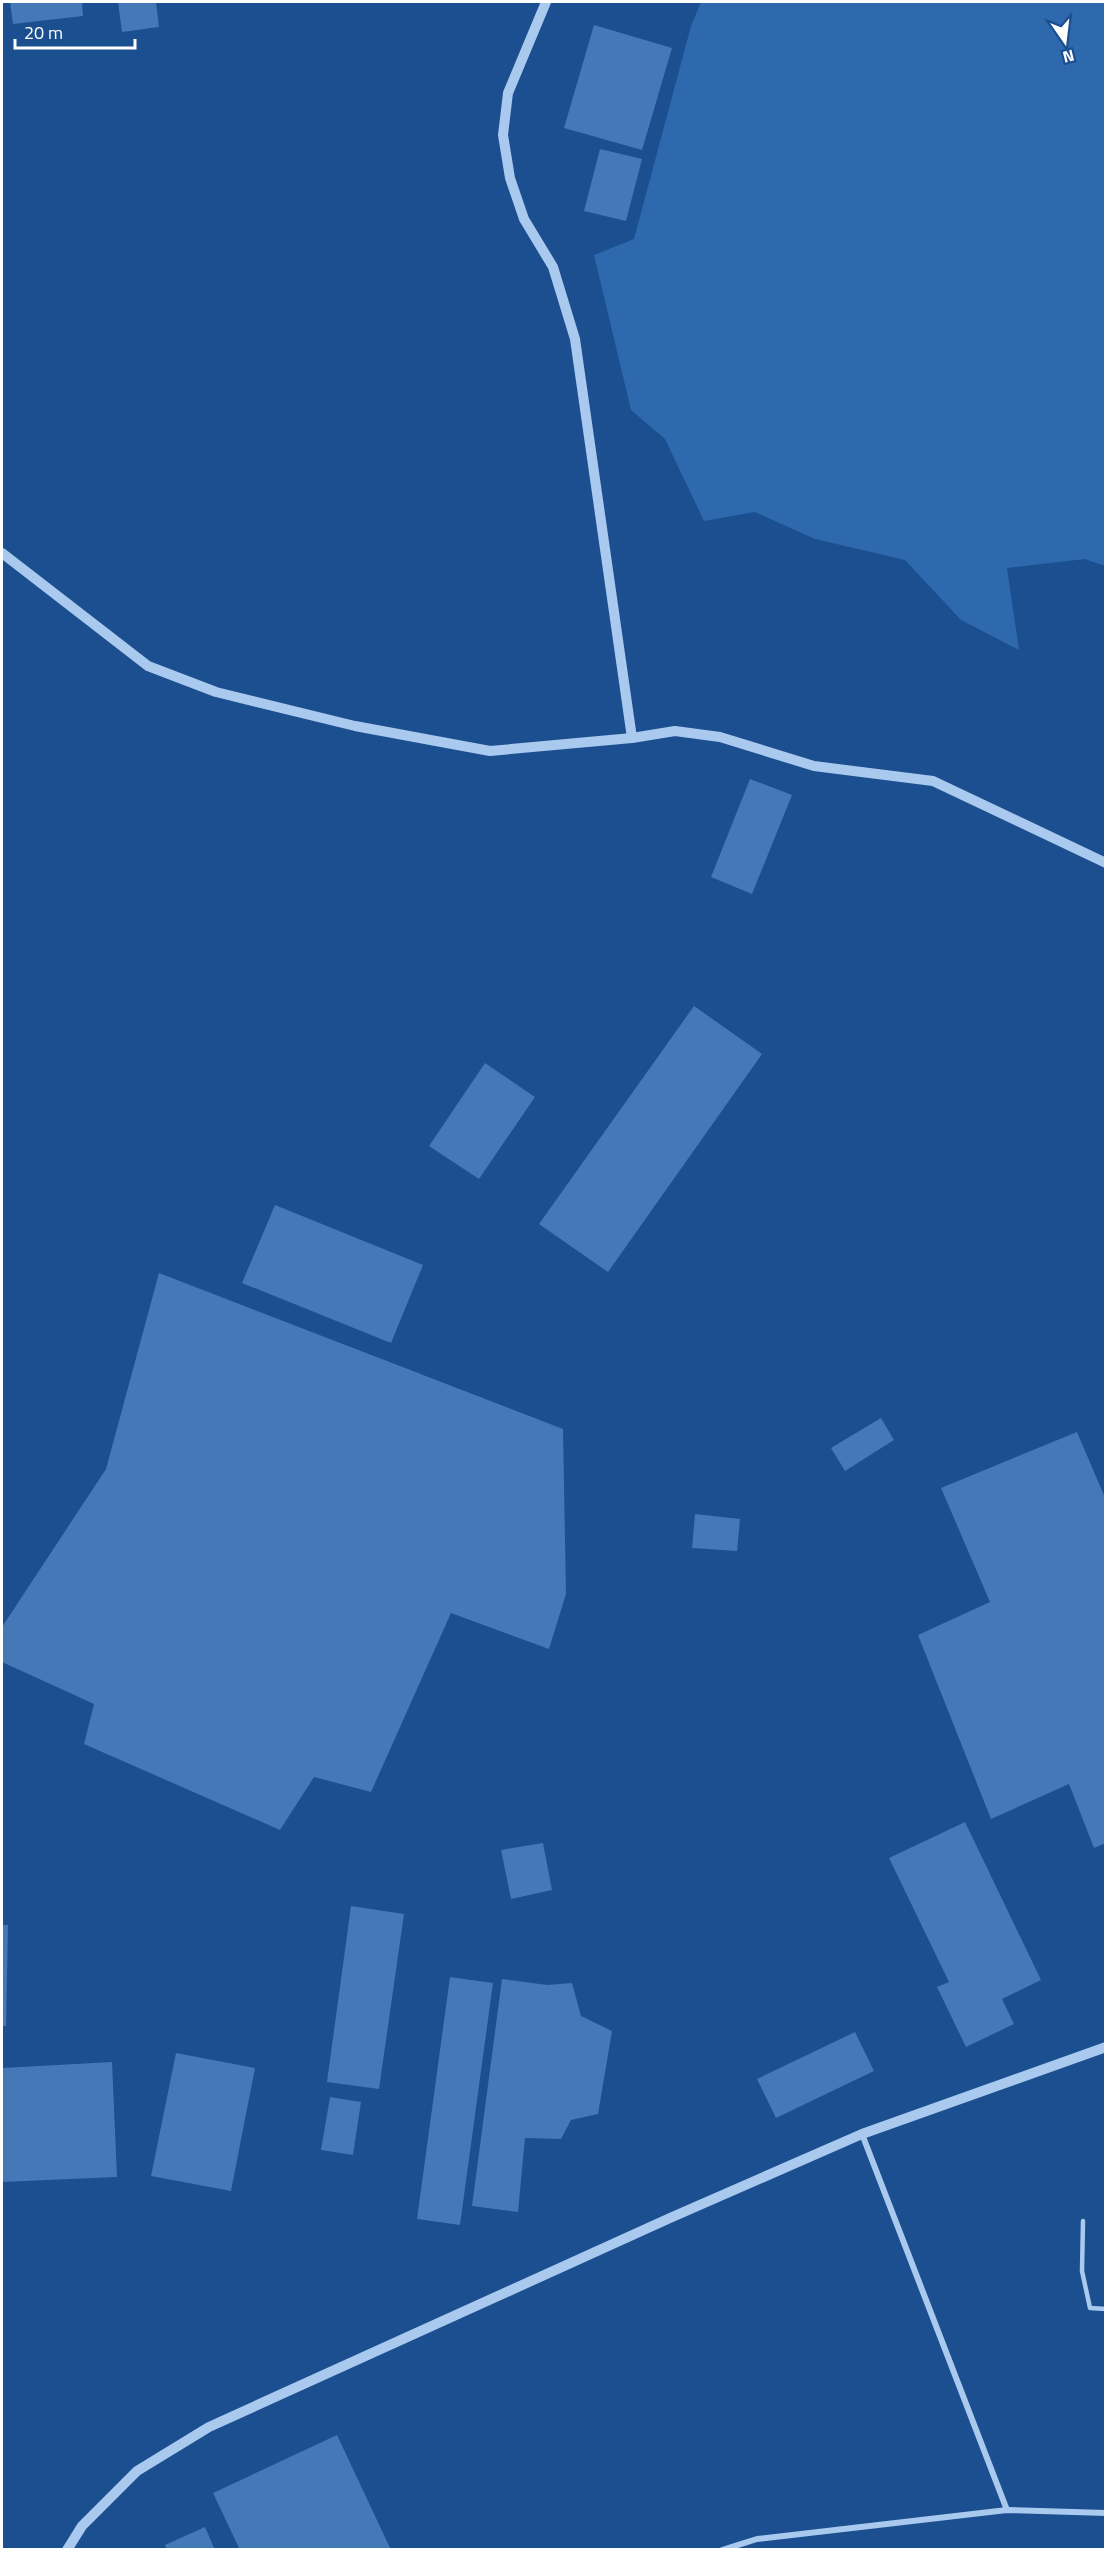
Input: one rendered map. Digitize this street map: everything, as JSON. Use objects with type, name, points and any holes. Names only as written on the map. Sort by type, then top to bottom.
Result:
[{"type":"street","points":[[546,2],[508,93],[503,135],[510,178],[524,219],[553,267],[575,339],[632,738]]},
{"type":"street","points":[[2,553],[148,666],[216,692],[355,726],[490,751],[632,738],[675,731],[720,736],[814,766],[933,781],[1106,863]]},
{"type":"street","points":[[68,2550],[82,2526],[137,2471],[209,2427],[670,2218],[862,2134],[1106,2047]]},
{"type":"street","points":[[862,2134],[1007,2511]]},
{"type":"street","points":[[722,2550],[757,2539],[1007,2511],[1106,2513]]},
{"type":"lane","points":[[1083,2221],[1082,2271],[1090,2308],[1106,2309]]},
{"type":"shaded area","points":[[701,2],[1105,2],[1105,566],[1085,559],[1007,568],[1019,650],[961,620],[905,560],[815,539],[755,512],[704,521],[665,439],[631,410],[594,255],[634,239],[691,26]]},
{"type":"building","points":[[10,2],[82,2],[83,16],[13,24]]},
{"type":"building","points":[[118,2],[156,2],[159,27],[122,32]]},
{"type":"building","points":[[594,25],[672,48],[642,150],[564,128]]},
{"type":"building","points":[[600,149],[642,159],[626,221],[584,211]]},
{"type":"building","points":[[750,779],[792,795],[752,894],[711,877]]},
{"type":"building","points":[[694,1006],[762,1054],[608,1272],[539,1224]]},
{"type":"building","points":[[485,1063],[535,1097],[479,1179],[429,1146]]},
{"type":"building","points":[[275,1205],[423,1265],[391,1343],[242,1283]]},
{"type":"building","points":[[159,1273],[563,1429],[566,1594],[549,1649],[451,1613],[371,1792],[314,1777],[280,1830],[84,1744],[94,1704],[2,1662],[2,1627],[106,1469]]},
{"type":"building","points":[[881,1418],[894,1440],[845,1471],[831,1448]]},
{"type":"building","points":[[1077,1432],[1106,1500],[1106,1843],[1094,1848],[1069,1784],[991,1819],[918,1635],[990,1602],[941,1488]]},
{"type":"building","points":[[695,1514],[740,1519],[737,1551],[692,1548]]},
{"type":"building","points":[[965,1822],[1041,1980],[1002,1999],[1014,2024],[966,2047],[937,1987],[949,1982],[889,1858]]},
{"type":"building","points":[[543,1843],[552,1890],[511,1899],[501,1850]]},
{"type":"building","points":[[351,1906],[404,1914],[379,2089],[327,2082]]},
{"type":"building","points":[[2,1925],[8,1925],[6,2026],[2,2026]]},
{"type":"building","points":[[450,1977],[493,1983],[460,2225],[417,2219]]},
{"type":"building","points":[[502,1979],[547,1985],[572,1983],[581,2016],[612,2031],[598,2114],[571,2120],[561,2139],[525,2138],[518,2212],[472,2206]]},
{"type":"building","points":[[855,2032],[874,2071],[776,2118],[757,2079]]},
{"type":"building","points":[[176,2053],[255,2068],[231,2191],[151,2176]]},
{"type":"building","points":[[112,2062],[117,2177],[2,2182],[2,2068]]},
{"type":"building","points":[[330,2097],[361,2102],[353,2155],[321,2150]]},
{"type":"building","points":[[337,2435],[391,2550],[240,2550],[213,2493]]},
{"type":"building","points":[[205,2527],[215,2550],[167,2550],[165,2545]]}]
